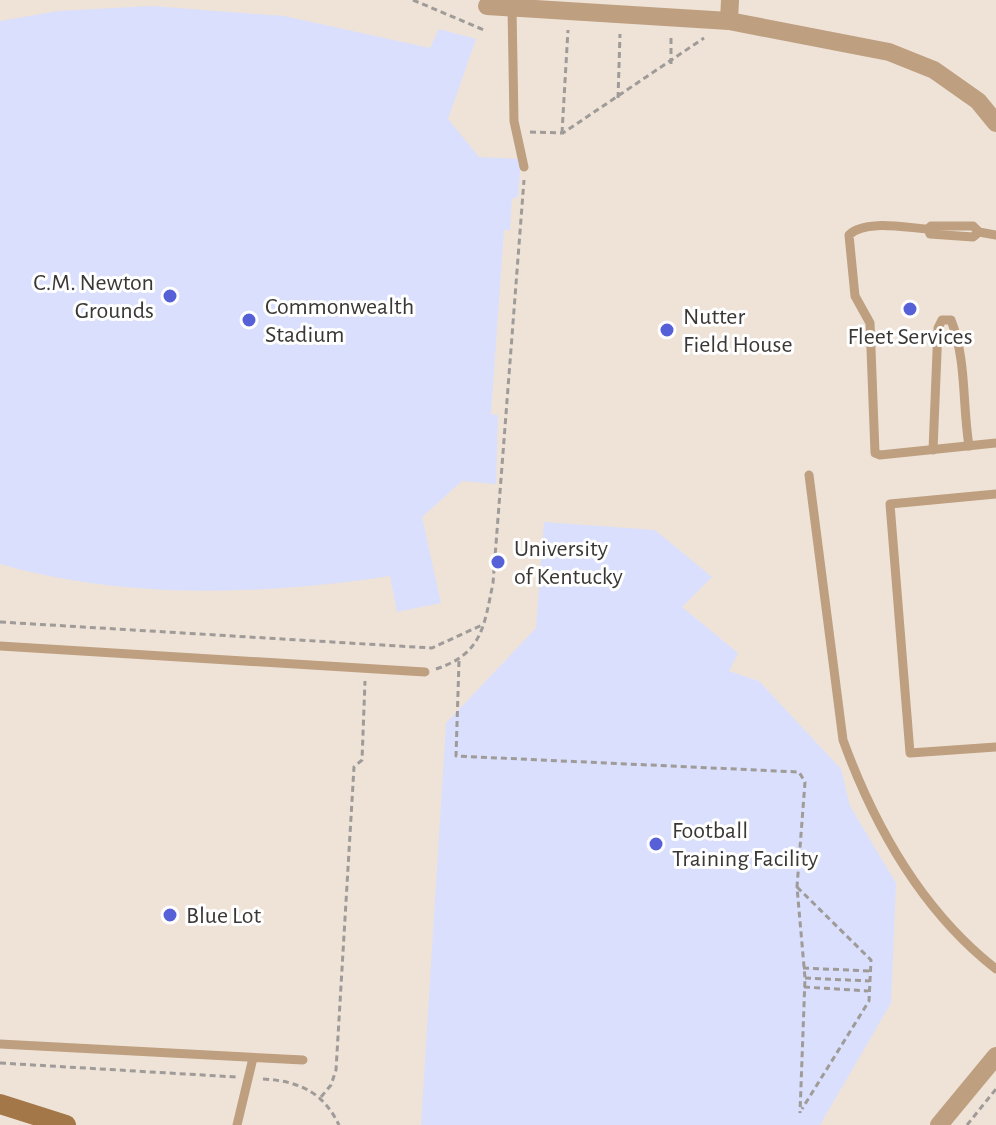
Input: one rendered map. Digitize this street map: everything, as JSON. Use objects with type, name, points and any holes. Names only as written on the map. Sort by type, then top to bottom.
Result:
[{"type":"main road","points":[[0,1104],[66,1125]]},
{"type":"street","points":[[729,21],[730,0]]},
{"type":"street","points":[[482,3],[729,21],[907,57],[964,89],[996,123]]},
{"type":"street","points":[[939,1125],[996,1056]]},
{"type":"lane","points":[[512,7],[516,131],[524,167]]},
{"type":"lane","points":[[996,235],[979,232],[973,237],[930,234],[928,229],[877,227],[853,231],[849,235],[855,296],[870,323],[875,453],[996,443]]},
{"type":"lane","points":[[933,450],[938,328],[942,320],[951,320],[963,354],[964,414],[969,446]]},
{"type":"lane","points":[[809,475],[841,725],[853,768],[903,867],[940,917],[996,969]]},
{"type":"lane","points":[[996,494],[890,504],[910,753],[996,747]]},
{"type":"lane","points":[[0,646],[425,672]]},
{"type":"lane","points":[[0,1044],[303,1060]]},
{"type":"lane","points":[[237,1125],[253,1058]]},
{"type":"path","points":[[413,0],[484,30]]},
{"type":"path","points":[[562,133],[568,27]]},
{"type":"path","points":[[618,98],[620,30]]},
{"type":"path","points":[[671,33],[671,64]]},
{"type":"path","points":[[516,131],[562,133],[704,41],[704,34]]},
{"type":"path","points":[[425,672],[459,661],[468,653],[484,624],[493,583],[524,167]]},
{"type":"path","points":[[0,622],[432,648],[484,624]]},
{"type":"path","points":[[459,661],[456,756],[799,772],[805,782],[797,887],[805,978],[800,1113],[869,1001],[871,960],[797,887]]},
{"type":"path","points":[[321,1097],[336,1070],[354,767],[362,760],[365,695]]},
{"type":"path","points":[[803,968],[870,971]]},
{"type":"path","points":[[805,978],[870,981]]},
{"type":"path","points":[[804,987],[870,991]]},
{"type":"path","points":[[0,1063],[212,1075]]},
{"type":"path","points":[[278,1080],[309,1089],[321,1097],[339,1125]]},
{"type":"path","points":[[967,1125],[996,1089]]},
{"type":"shaded area","name":"University of Kentucky","points":[[0,0],[996,0],[996,1125],[0,1125]]},
{"type":"shaded area","name":"Commonwealth Stadium","points":[[151,6],[284,16],[430,48],[439,29],[476,39],[448,119],[479,157],[521,159],[518,197],[512,199],[510,230],[504,230],[491,414],[498,415],[496,484],[462,481],[422,517],[441,603],[397,612],[390,576],[293,587],[194,591],[96,584],[0,564],[0,21],[58,11]]},
{"type":"shaded area","name":"Football Training Facility","points":[[544,522],[655,530],[712,577],[682,607],[738,653],[729,671],[759,681],[841,769],[850,806],[896,883],[891,1003],[820,1125],[421,1125],[446,723],[536,628]]},
{"type":"place","name":"C.M. Newton Grounds","points":[[170,296]]},
{"type":"place","name":"Fleet Services","points":[[910,309]]},
{"type":"place","name":"Commonwealth Stadium","points":[[249,320]]},
{"type":"place","name":"Nutter Field House","points":[[667,330]]},
{"type":"place","name":"University of Kentucky","points":[[498,562]]},
{"type":"place","name":"Football Training Facility","points":[[656,844]]},
{"type":"place","name":"Blue Lot","points":[[170,915]]}]
